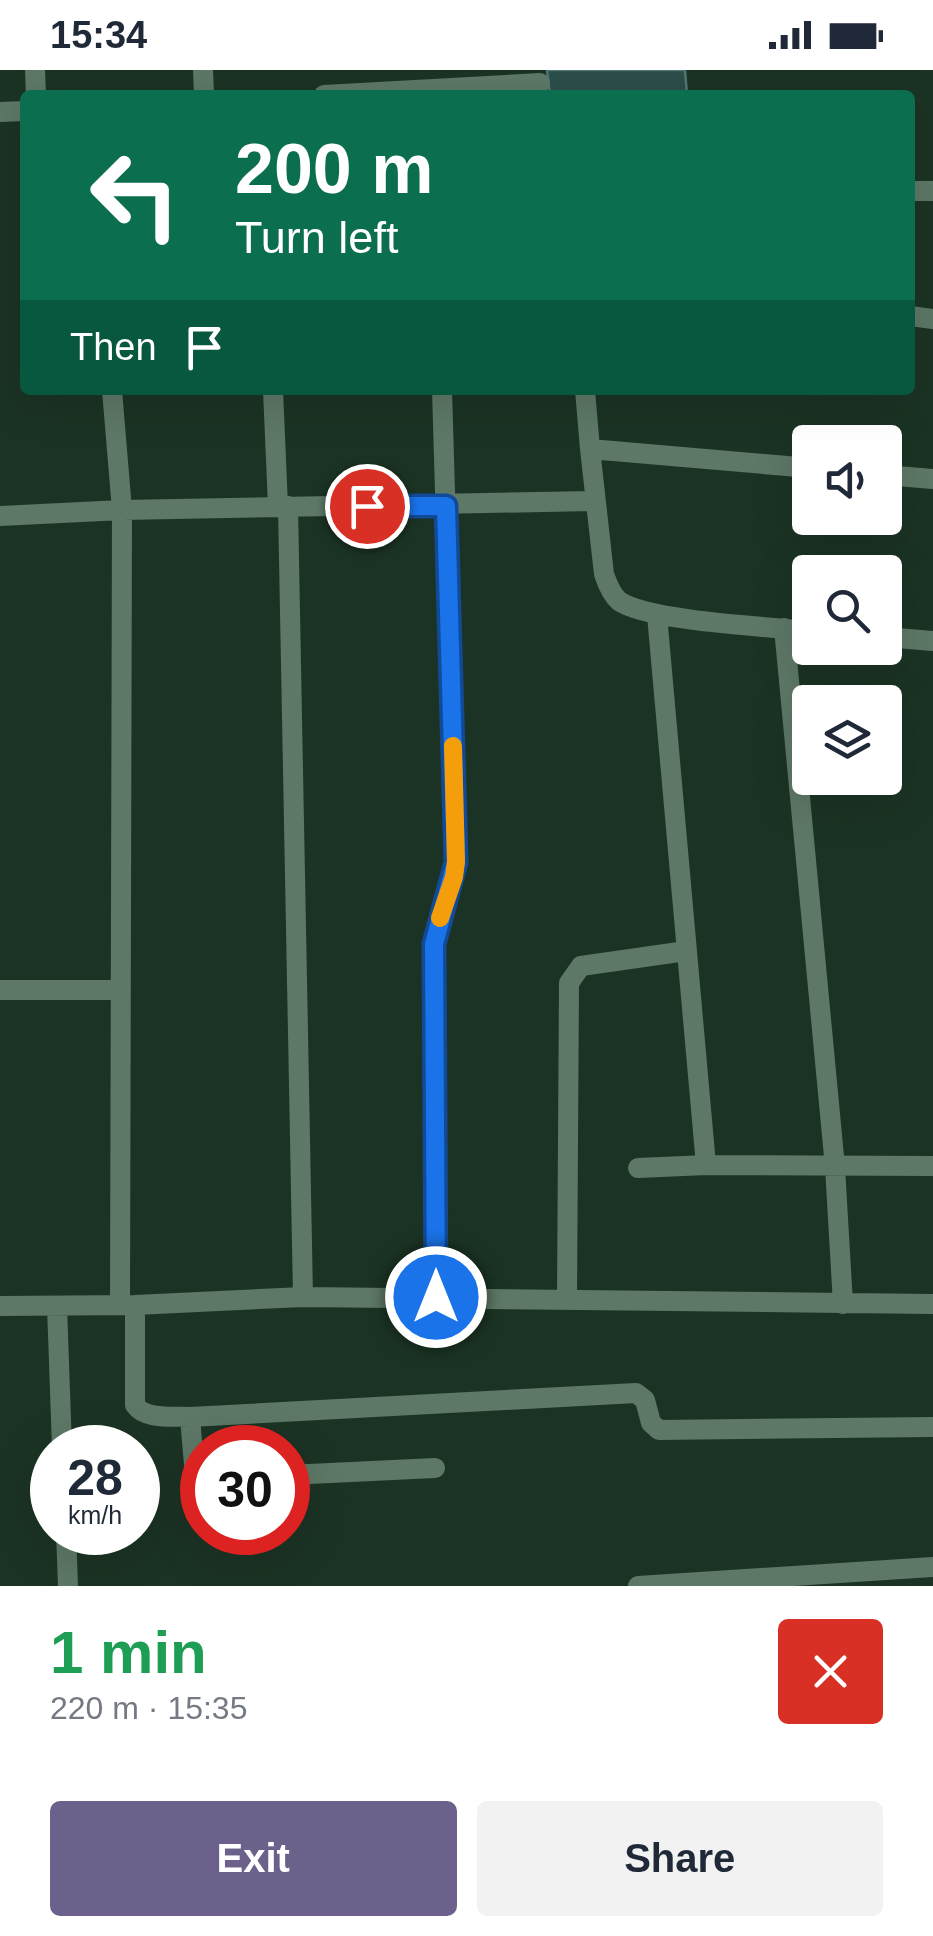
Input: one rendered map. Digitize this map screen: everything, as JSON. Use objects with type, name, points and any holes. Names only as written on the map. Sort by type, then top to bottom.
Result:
[{"type":"street","points":[[430,90],[453,78],[540,83]]},
{"type":"street","points":[[112,395],[122,510],[119,990],[128,1305],[138,1412],[190,1417],[636,1393],[645,1400],[650,1423],[659,1430],[933,1427]]},
{"type":"street","points":[[273,395],[283,506],[303,1297]]},
{"type":"street","points":[[436,1297],[434,944],[456,862],[442,395]]},
{"type":"street","points":[[585,395],[593,501],[610,590],[619,600],[642,612],[792,629]]},
{"type":"street","points":[[590,449],[792,466]]},
{"type":"street","points":[[902,476],[933,479]]},
{"type":"street","points":[[0,516],[593,501]]},
{"type":"street","points":[[657,614],[706,1165]]},
{"type":"street","points":[[784,628],[835,1168],[843,1304]]},
{"type":"street","points":[[902,638],[932,641],[933,653]]},
{"type":"street","points":[[566,1300],[569,983],[581,966],[686,951]]},
{"type":"street","points":[[0,990],[119,990]]},
{"type":"street","points":[[638,1168],[933,1166]]},
{"type":"street","points":[[0,1306],[303,1297],[933,1304]]},
{"type":"street","points":[[57,1306],[61,1425]]},
{"type":"street","points":[[190,1417],[191,1425]]},
{"type":"street","points":[[310,1474],[435,1468]]},
{"type":"street","points":[[67,1555],[68,1586]]},
{"type":"street","points":[[638,1586],[933,1567]]},
{"type":"building","points":[[547,70],[685,70],[687,90],[549,90]]},
{"type":"slow traffic","points":[[440,918],[456,862],[453,746]]},
{"type":"route","points":[[367,506],[446,506],[456,862],[434,944],[436,1297]]}]
